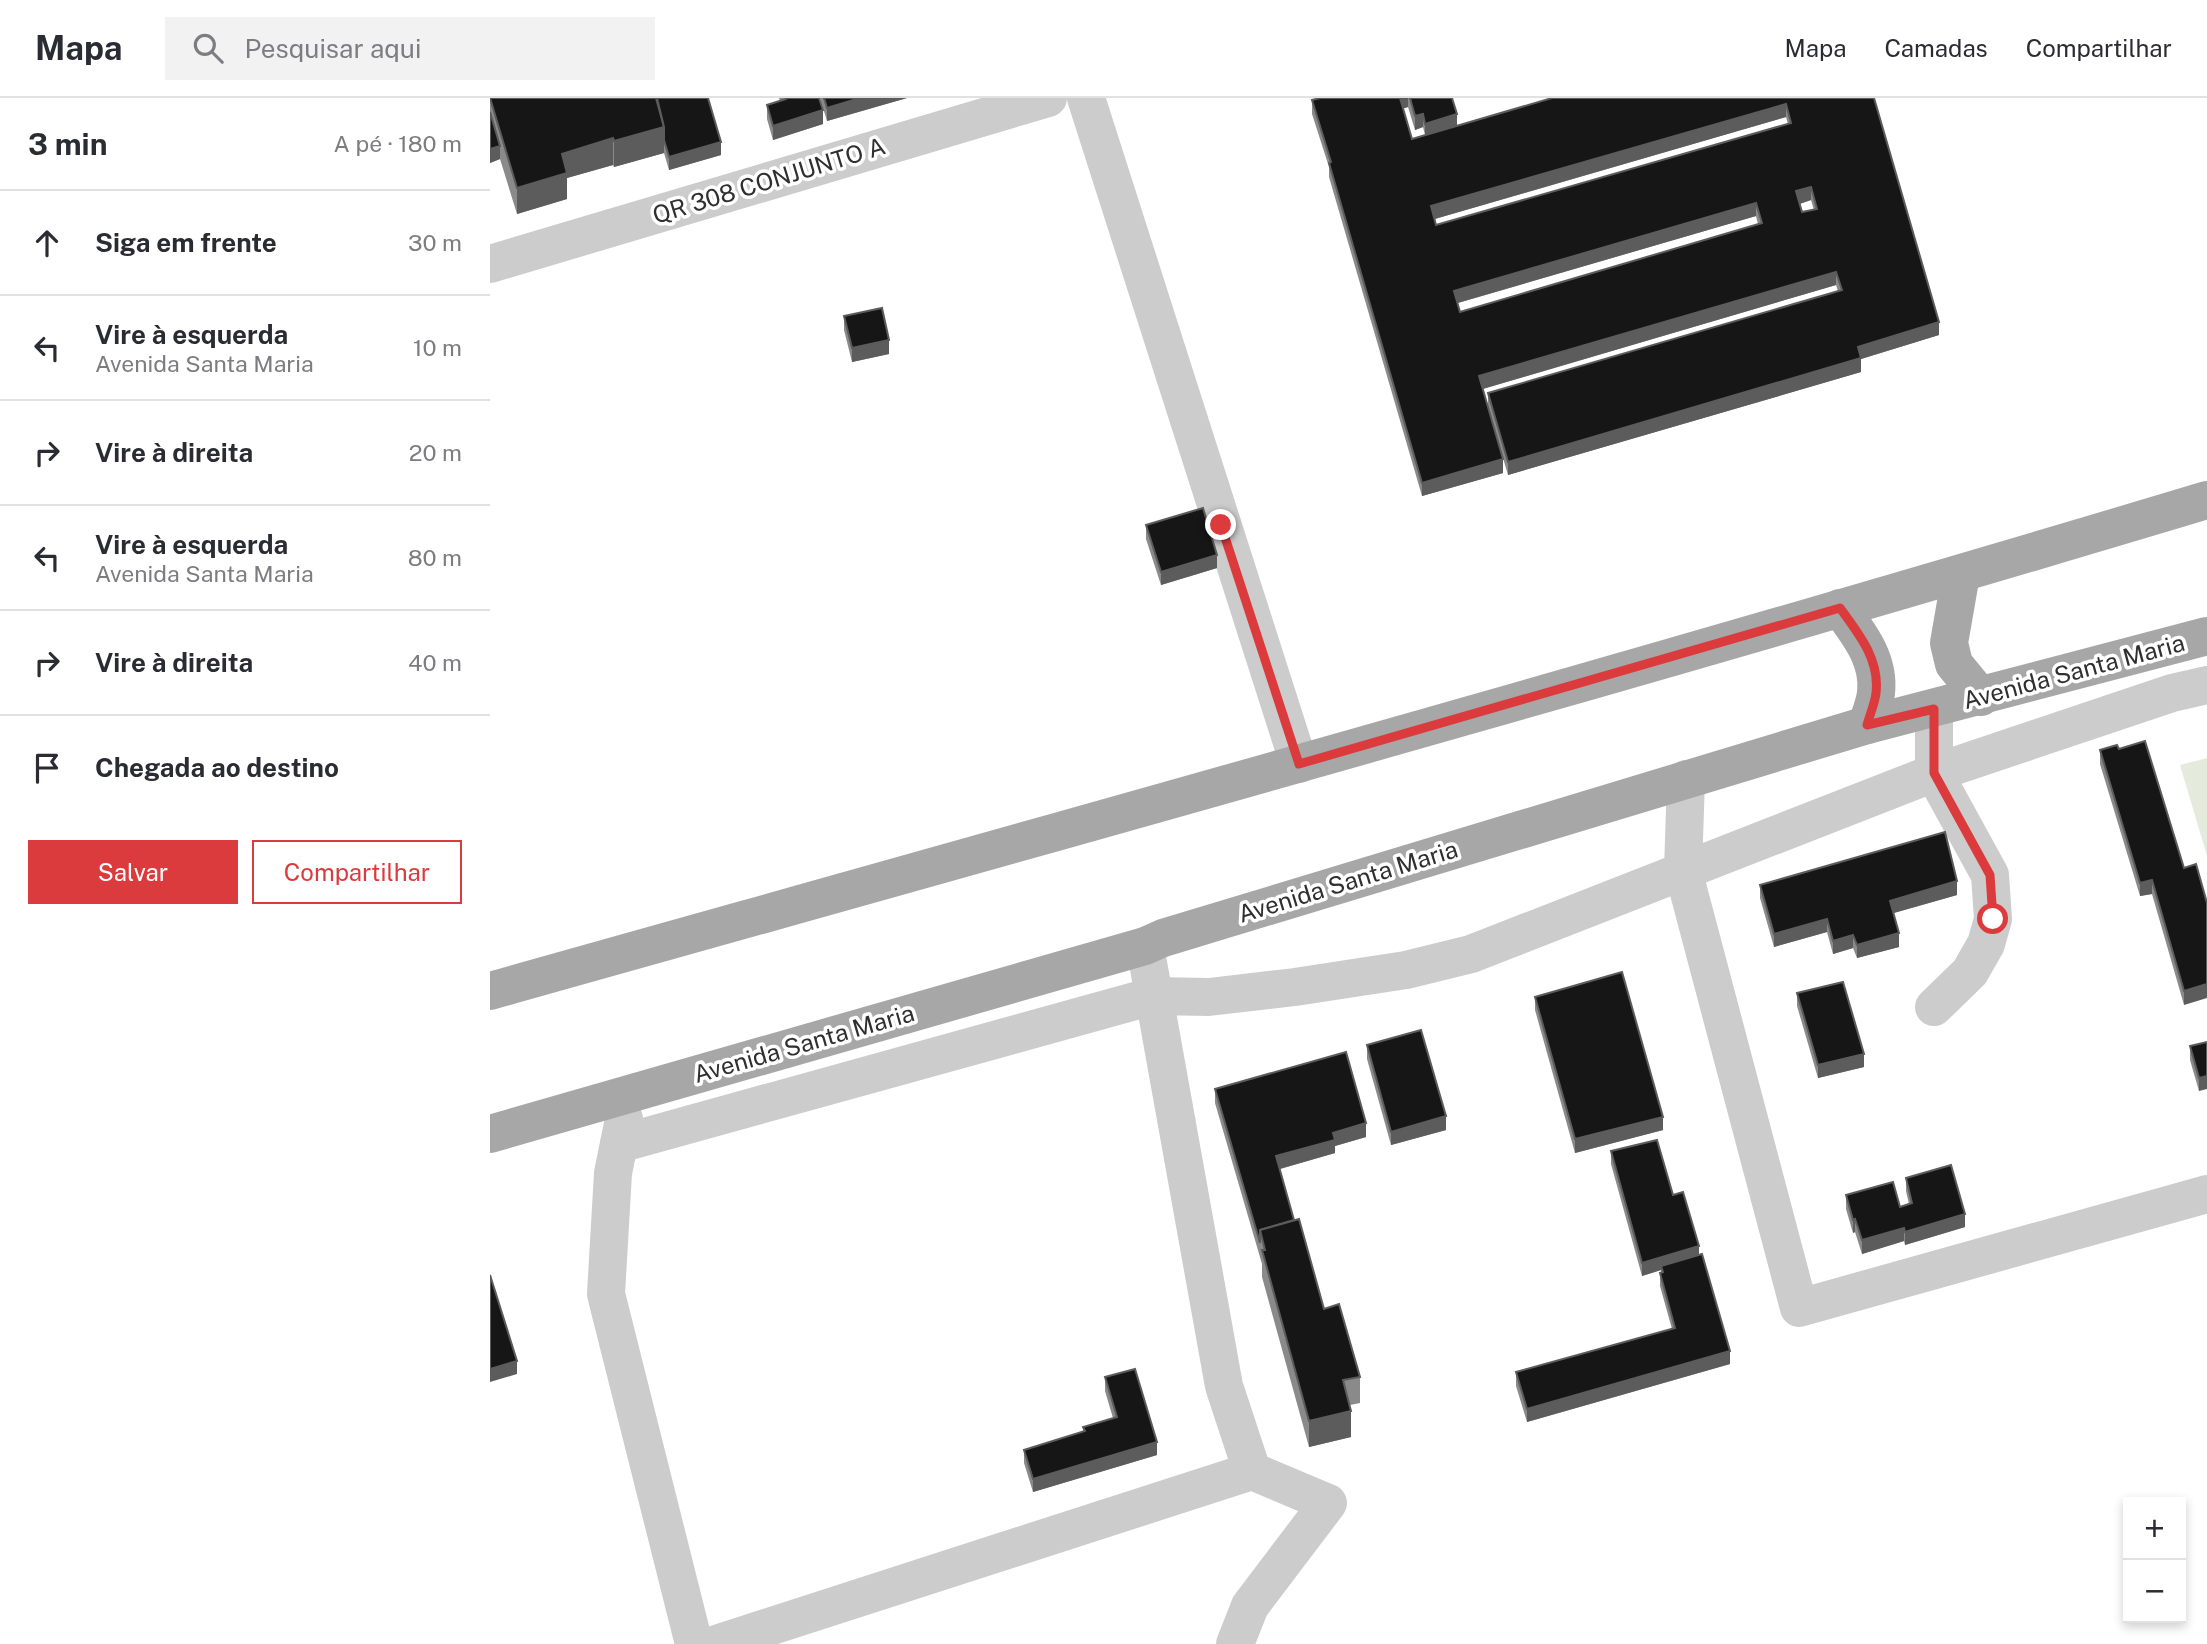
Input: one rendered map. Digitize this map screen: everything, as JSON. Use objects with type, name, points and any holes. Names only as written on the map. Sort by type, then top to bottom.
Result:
[{"type":"main road","points":[[490,991],[1299,764],[1961,574],[2207,500]]},
{"type":"main road","points":[[1961,574],[1949,643],[1954,664],[1981,696]]},
{"type":"main road","points":[[1840,608],[1866,643],[1876,674],[1876,694],[1867,725]]},
{"type":"main road","name":"Avenida Santa Maria","points":[[490,1134],[1145,946],[1177,934],[1867,725],[2207,636]]},
{"type":"street","name":"QR 308 CONJUNTO A","points":[[490,264],[1048,98]]},
{"type":"street","points":[[1086,98],[1299,764]]},
{"type":"street","points":[[619,1144],[1153,996],[1209,998],[1406,970],[1471,954],[1934,773],[2172,693],[2207,685]]},
{"type":"street","points":[[1934,709],[1934,773],[1990,875],[1993,919],[1986,944],[1970,972],[1934,1007]]},
{"type":"street","points":[[1686,779],[1682,870],[1799,1308],[2207,1194]]},
{"type":"street","points":[[1145,946],[1224,1386],[1252,1471]]},
{"type":"street","points":[[629,1094],[612,1186],[606,1294],[694,1644]]},
{"type":"street","points":[[716,1644],[1252,1471],[1328,1503],[1250,1606],[1235,1644]]},
{"type":"shaded area","points":[[2207,758],[2207,856],[2180,765]]},
{"type":"building","points":[[490,98],[656,98],[664,127],[614,141],[613,138],[562,154],[567,173],[517,188]]},
{"type":"building","points":[[657,98],[708,98],[721,142],[669,157]]},
{"type":"building","points":[[786,98],[819,98],[823,110],[773,126],[767,105]]},
{"type":"building","points":[[824,98],[860,98],[827,108]]},
{"type":"building","points":[[1400,98],[1412,139],[1552,98],[1874,98],[1939,322],[1858,347],[1861,358],[1508,462],[1488,393],[1842,290],[1836,272],[1479,376],[1503,459],[1422,483],[1312,100]],"holes":[[[1786,104],[1791,123],[1436,225],[1431,206]],[[1811,187],[1817,209],[1802,212],[1796,191]],[[1756,203],[1762,223],[1460,312],[1454,291]]]},
{"type":"building","points":[[1410,98],[1452,98],[1457,114],[1425,124],[1423,114],[1415,116]]},
{"type":"building","points":[[490,112],[500,146],[490,149]]},
{"type":"building","points":[[882,308],[889,340],[852,348],[844,316]]},
{"type":"building","points":[[1203,508],[1217,555],[1161,572],[1146,525]]},
{"type":"building","points":[[2145,741],[2184,868],[2196,864],[2207,903],[2207,984],[2184,991],[2152,880],[2140,883],[2100,750],[2117,745],[2119,749]]},
{"type":"building","points":[[1945,832],[1957,881],[1890,901],[1899,933],[1857,945],[1853,935],[1833,941],[1827,919],[1774,934],[1760,885]]},
{"type":"building","points":[[1622,972],[1663,1117],[1575,1139],[1535,997]]},
{"type":"building","points":[[1843,982],[1864,1054],[1818,1065],[1797,993]]},
{"type":"building","points":[[1421,1030],[1446,1116],[1391,1132],[1367,1045]]},
{"type":"building","points":[[2207,1042],[2207,1076],[2199,1078],[2190,1046]]},
{"type":"building","points":[[1346,1052],[1366,1123],[1333,1133],[1335,1140],[1276,1156],[1294,1220],[1260,1230],[1260,1243],[1215,1089]]},
{"type":"building","points":[[1657,1140],[1673,1195],[1683,1192],[1699,1246],[1642,1263],[1611,1151]]},
{"type":"building","points":[[1951,1165],[1965,1214],[1905,1232],[1904,1228],[1862,1240],[1846,1195],[1893,1182],[1900,1207],[1912,1203],[1906,1178]]},
{"type":"building","points":[[1299,1219],[1324,1309],[1339,1304],[1360,1377],[1343,1380],[1351,1411],[1309,1421],[1262,1250],[1265,1250],[1260,1230]]},
{"type":"building","points":[[1702,1254],[1730,1351],[1527,1409],[1516,1372],[1675,1328],[1660,1273],[1663,1272],[1661,1266]]},
{"type":"building","points":[[490,1275],[517,1361],[490,1369]]},
{"type":"building","points":[[1135,1369],[1157,1442],[1033,1479],[1024,1450],[1085,1431],[1083,1427],[1117,1417],[1105,1377]]},
{"type":"route","points":[[1221,525],[1299,764],[1840,608],[1866,643],[1876,674],[1876,694],[1867,725],[1934,709],[1934,773],[1990,875],[1993,919]]}]
